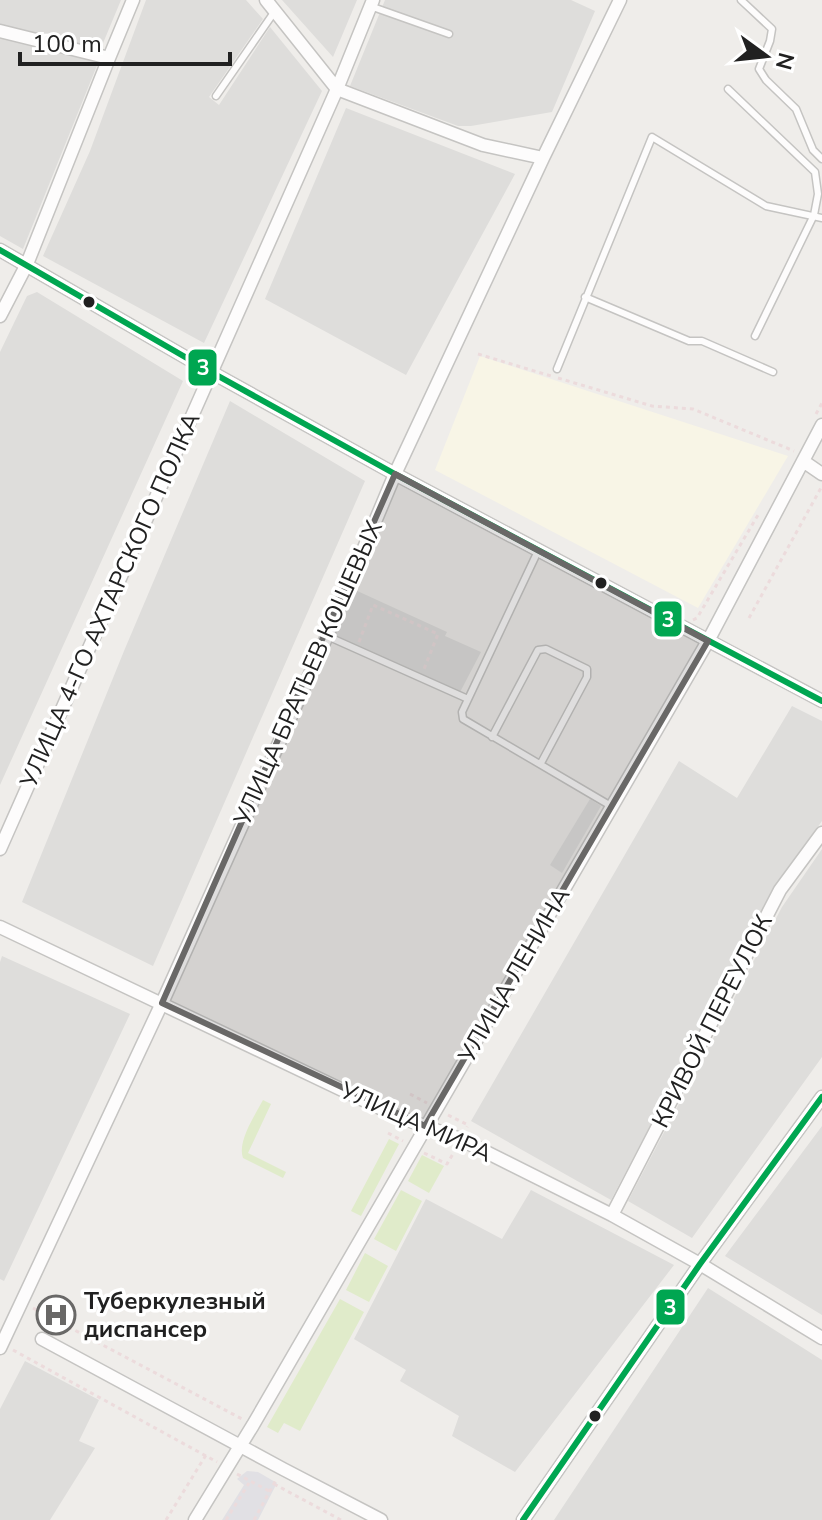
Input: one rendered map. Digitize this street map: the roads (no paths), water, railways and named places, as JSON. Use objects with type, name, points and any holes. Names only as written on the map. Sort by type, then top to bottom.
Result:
[{"type":"street","points":[[0,316],[27,264],[133,0]]},
{"type":"street","points":[[266,0],[337,89],[483,145],[543,158]]},
{"type":"street","name":"УЛИЦА БРАТЬЕВ КОШЕВЫХ","points":[[1,1346],[6,1321],[23,1302],[162,1003],[327,636],[395,474],[620,0]]},
{"type":"street","name":"УЛИЦА 4-ГО АХТАРСКОГО ПОЛКА","points":[[0,849],[337,89],[372,3]]},
{"type":"street","points":[[0,31],[109,58]]},
{"type":"street","points":[[0,250],[395,474],[822,701]]},
{"type":"street","name":"УЛИЦА ЛЕНИНА","points":[[195,1520],[708,641],[819,420]]},
{"type":"street","points":[[800,457],[822,474]]},
{"type":"street","name":"КРИВОЙ ПЕРЕУЛОК","points":[[612,1215],[780,890],[822,833]]},
{"type":"street","name":"УЛИЦА МИРА","points":[[0,927],[397,1116],[460,1139],[612,1215],[822,1338]]},
{"type":"street","points":[[523,1520],[700,1264],[822,1097]]},
{"type":"street","points":[[42,1339],[381,1520]]},
{"type":"lane","points":[[741,0],[772,29],[759,69],[796,109],[813,150],[822,159]]},
{"type":"lane","points":[[372,3],[449,34]]},
{"type":"lane","points":[[216,96],[275,11]]},
{"type":"lane","points":[[728,89],[815,172],[818,194]]},
{"type":"lane","points":[[557,369],[652,137],[766,206],[822,218]]},
{"type":"lane","points":[[755,336],[814,215],[822,186]]},
{"type":"lane","points":[[585,297],[689,341],[702,341],[773,372]]},
{"type":"lane","points":[[538,551],[462,712],[463,719],[611,806]]},
{"type":"lane","points":[[327,636],[468,699]]},
{"type":"lane","points":[[492,737],[538,650],[546,649],[587,669],[587,677],[541,763]]},
{"type":"place","name":"Туберкулезный диспансер","points":[[56,1315]]}]
